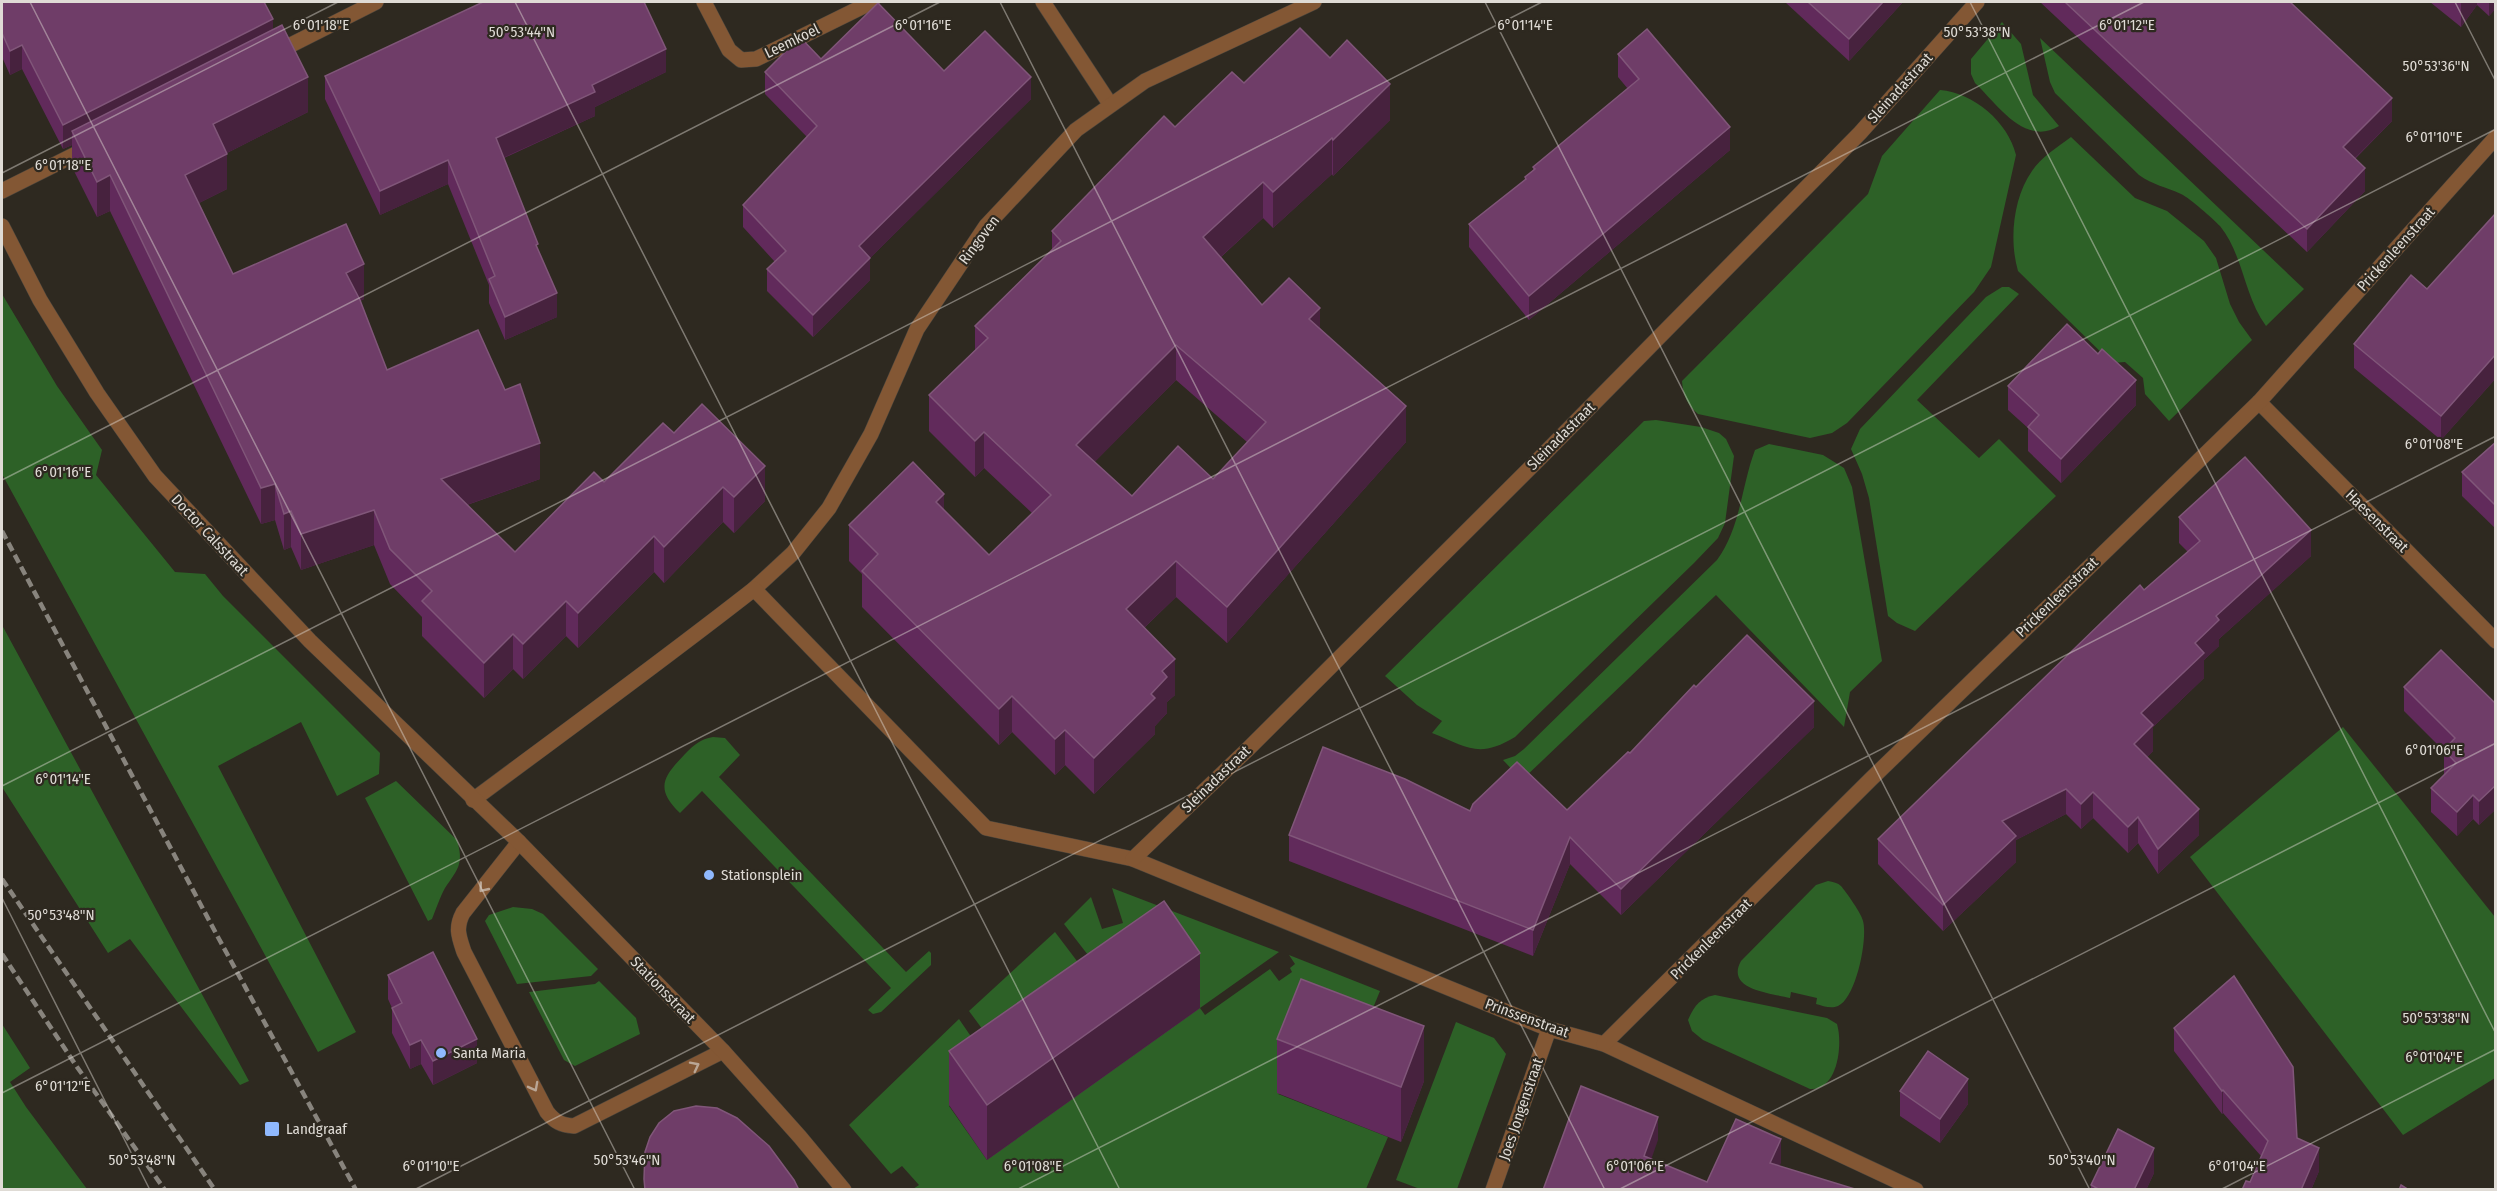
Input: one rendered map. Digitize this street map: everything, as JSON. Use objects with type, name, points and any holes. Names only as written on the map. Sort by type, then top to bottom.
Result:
[{"type":"street","points":[[262,60],[376,2]]},
{"type":"street","name":"Leemkoel","points":[[704,2],[729,50],[741,60],[756,59],[872,2]]},
{"type":"street","points":[[1043,2],[1110,104]]},
{"type":"street","name":"Ringoven","points":[[754,589],[793,553],[829,508],[871,434],[917,329],[986,226],[1076,130],[1145,81],[1314,2]]},
{"type":"street","name":"Sleinadastraat","points":[[1133,859],[1248,749],[1491,507],[1844,150],[1977,2]]},
{"type":"street","name":"Prickenleenstraat","points":[[1604,1044],[1887,764],[2259,402],[2496,137]]},
{"type":"street","points":[[2,191],[106,139]]},
{"type":"street","name":"Doctor Calsstraat","points":[[2,226],[40,300],[97,393],[155,476],[310,641],[473,800]]},
{"type":"street","name":"Haesenstraat","points":[[2259,402],[2496,640]]},
{"type":"street","points":[[473,800],[657,665],[754,589],[986,828],[1133,859]]},
{"type":"street","name":"Stationsstraat","points":[[473,800],[519,843],[723,1051],[844,1190]]},
{"type":"street","points":[[519,843],[462,913],[458,922],[458,933],[464,952],[553,1120],[562,1125],[574,1126],[723,1051]]},
{"type":"street","name":"Prinssenstraat","points":[[1133,859],[1549,1029],[1604,1044],[1917,1190]]},
{"type":"street","name":"Joes Jongenstraat","points":[[1493,1190],[1549,1029]]},
{"type":"green space","points":[[2002,22],[2021,44],[2033,95],[2059,126],[2047,131],[2035,131],[2023,127],[2002,111],[1975,83],[1971,74],[1971,59]]},
{"type":"green space","points":[[2040,38],[2304,289],[2266,326],[2253,302],[2234,249],[2220,226],[2185,196],[2139,175],[2055,93],[2050,82]]},
{"type":"green space","points":[[1940,90],[1965,97],[1988,111],[2006,131],[2016,155],[1991,267],[1974,292],[1847,423],[1832,433],[1810,438],[1698,414],[1686,399],[1682,381],[1868,194],[1882,156]]},
{"type":"green space","points":[[2071,137],[2135,198],[2167,211],[2204,241],[2216,258],[2230,304],[2252,340],[2169,421],[2145,394],[2143,378],[2125,362],[2112,363],[2018,271],[2013,233],[2014,219],[2021,194],[2040,161]]},
{"type":"green space","points":[[2002,287],[2009,287],[2019,294],[1917,400],[1979,458],[1999,439],[2056,496],[1915,631],[1888,616],[1869,498],[1851,449],[1860,429],[1986,297]]},
{"type":"green space","points":[[2,294],[57,386],[102,450],[96,475],[175,572],[205,574],[223,596],[380,753],[379,774],[337,796],[301,722],[218,766],[356,1032],[318,1052],[2,474]]},
{"type":"green space","points":[[1656,420],[1701,427],[1719,433],[1726,439],[1734,456],[1725,523],[1718,538],[1515,737],[1492,748],[1482,749],[1464,746],[1432,733],[1442,721],[1417,705],[1385,676],[1644,421]]},
{"type":"green space","points":[[1769,444],[1823,455],[1844,468],[1852,487],[1882,661],[1850,692],[1844,727],[1716,595],[1522,780],[1503,760],[1515,756],[1524,749],[1717,560],[1736,520],[1755,450]]},
{"type":"green space","points":[[2,625],[249,1081],[240,1085],[130,939],[108,953],[2,787]]},
{"type":"green space","points":[[2343,727],[2495,917],[2495,1078],[2403,1135],[2190,857]]},
{"type":"green space","points":[[713,737],[725,738],[740,755],[719,777],[906,972],[929,951],[931,953],[931,965],[881,1012],[873,1014],[868,1010],[891,988],[702,791],[680,813],[667,796],[665,782],[672,769],[694,745]]},
{"type":"green space","points":[[396,781],[457,840],[459,848],[458,866],[443,892],[432,919],[428,921],[365,798]]},
{"type":"green space","points":[[1828,881],[1841,886],[1857,908],[1863,921],[1864,941],[1859,967],[1850,992],[1844,1001],[1838,1006],[1827,1007],[1816,1004],[1817,998],[1791,992],[1790,998],[1752,989],[1744,984],[1739,978],[1738,971],[1741,961],[1816,885]]},
{"type":"green space","points":[[1112,888],[1279,952],[1200,1008],[1205,1015],[1270,969],[1279,981],[1292,972],[1290,968],[1295,964],[1289,955],[1380,991],[1354,1054],[1278,1094],[1388,1137],[1366,1189],[913,1189],[919,1185],[902,1166],[891,1174],[849,1125],[959,1019],[996,1073],[949,1106],[987,1160],[1115,990],[1064,924],[1091,897],[1102,929],[1123,923]]},
{"type":"green space","points":[[513,907],[532,909],[543,914],[598,969],[591,976],[517,984],[485,921],[489,915]]},
{"type":"green space","points":[[1055,932],[1105,998],[1008,1064],[969,1011]]},
{"type":"green space","points":[[599,981],[636,1018],[640,1034],[575,1066],[564,1060],[529,992],[595,984]]},
{"type":"green space","points":[[1715,995],[1827,1018],[1837,1024],[1838,1054],[1836,1065],[1827,1082],[1819,1088],[1810,1089],[1703,1040],[1692,1031],[1688,1020],[1698,1003]]},
{"type":"green space","points":[[1456,1022],[1494,1038],[1506,1054],[1457,1189],[1420,1189],[1396,1180]]},
{"type":"green space","points":[[2,1024],[30,1068],[10,1082],[87,1189],[2,1189]]},
{"type":"building","points":[[2,2],[264,2],[273,19],[63,125],[22,45],[10,51],[2,33]]},
{"type":"building","points":[[483,2],[644,2],[666,49],[592,85],[595,92],[496,138],[538,244],[536,245],[557,293],[505,317],[489,279],[495,276],[448,160],[380,191],[325,76]]},
{"type":"building","points":[[1808,2],[1883,2],[1849,39]]},
{"type":"building","points":[[2065,2],[2290,2],[2392,98],[2343,147],[2365,168],[2307,229]]},
{"type":"building","points":[[878,3],[944,71],[985,31],[1031,77],[859,246],[870,258],[813,315],[767,269],[786,251],[743,205],[817,126],[765,72],[800,37],[821,59]]},
{"type":"building","points":[[282,25],[308,77],[213,124],[227,154],[185,175],[233,274],[346,224],[364,264],[346,273],[360,300],[387,370],[478,330],[505,390],[520,384],[540,443],[441,479],[515,552],[594,472],[604,482],[663,423],[674,433],[702,404],[765,466],[734,497],[723,487],[664,547],[654,536],[578,613],[566,601],[523,644],[513,634],[484,663],[422,601],[432,591],[390,549],[374,510],[301,534],[291,511],[284,514],[275,484],[261,488],[110,175],[97,182],[72,131]]},
{"type":"building","points":[[1300,28],[1330,58],[1347,40],[1390,84],[1333,140],[1332,138],[1273,192],[1263,182],[1203,237],[1262,305],[1289,278],[1320,308],[1309,319],[1406,406],[1227,607],[1176,561],[1126,609],[1175,659],[1162,671],[1167,677],[1151,694],[1155,698],[1094,758],[1065,730],[1055,739],[1012,696],[999,709],[862,571],[878,554],[849,525],[913,462],[944,494],[936,502],[989,555],[1051,495],[984,432],[975,441],[929,395],[988,338],[975,326],[1061,241],[1052,231],[1164,116],[1175,127],[1232,72],[1244,83]],"holes":[[[1176,345],[1266,422],[1213,479],[1178,446],[1132,496],[1076,445]]]},
{"type":"building","points":[[1647,29],[1730,127],[1529,296],[1469,224],[1526,179],[1525,177],[1535,169],[1533,167],[1639,79],[1618,54]]},
{"type":"building","points":[[2496,213],[2496,354],[2441,416],[2354,344],[2411,275],[2427,289]]},
{"type":"building","points":[[2067,324],[2098,354],[2102,349],[2136,380],[2061,459],[2028,427],[2039,415],[2008,386]]},
{"type":"building","points":[[2496,442],[2496,506],[2462,472]]},
{"type":"building","points":[[2245,457],[2311,530],[2216,616],[2219,620],[2195,643],[2204,653],[2141,713],[2153,725],[2134,744],[2199,809],[2158,849],[2138,817],[2128,827],[2093,792],[2081,804],[2066,789],[2002,821],[2016,836],[1943,905],[1878,839],[2140,585],[2144,590],[2200,541],[2179,517]]},
{"type":"building","points":[[1747,635],[1814,701],[1621,889],[1570,837],[1533,930],[1289,835],[1323,747],[1405,779],[1470,811],[1473,804],[1517,762],[1567,810],[1628,752],[1630,753],[1694,685],[1696,687]]},
{"type":"building","points":[[2441,650],[2496,704],[2496,785],[2479,801],[2473,795],[2457,812],[2431,788],[2456,763],[2444,750],[2455,738],[2404,687]]},
{"type":"building","points":[[1164,901],[1200,953],[987,1105],[949,1051]]},
{"type":"building","points":[[433,952],[477,1039],[433,1061],[421,1040],[410,1045],[392,1008],[402,1003],[388,975]]},
{"type":"building","points":[[2234,976],[2293,1067],[2297,1138],[2319,1148],[2301,1190],[2242,1190],[2246,1181],[2250,1182],[2268,1141],[2222,1091],[2174,1028]]},
{"type":"building","points":[[1301,979],[1424,1026],[1401,1087],[1277,1039]]},
{"type":"building","points":[[1928,1051],[1968,1079],[1940,1119],[1900,1091]]},
{"type":"building","points":[[1581,1086],[1658,1117],[1644,1156],[1707,1182],[1736,1119],[1781,1139],[1770,1163],[1858,1190],[1543,1190]]},
{"type":"building","points":[[696,1106],[717,1108],[737,1118],[769,1146],[799,1190],[645,1190],[645,1152],[650,1137],[659,1123],[674,1111]]},
{"type":"building","points":[[2118,1129],[2154,1148],[2134,1190],[2100,1190],[2091,1185]]},
{"type":"building","points":[[2401,1185],[2409,1190],[2399,1190]]},
{"type":"railway","points":[[2,531],[219,939],[356,1190]]},
{"type":"railway","points":[[2,879],[215,1190]]},
{"type":"railway","points":[[2,954],[77,1067],[165,1190]]},
{"type":"place","name":"Stationsplein","points":[[709,875]]},
{"type":"place","name":"Santa Maria","points":[[441,1053]]},
{"type":"place","name":"Landgraaf","points":[[272,1129]]}]
